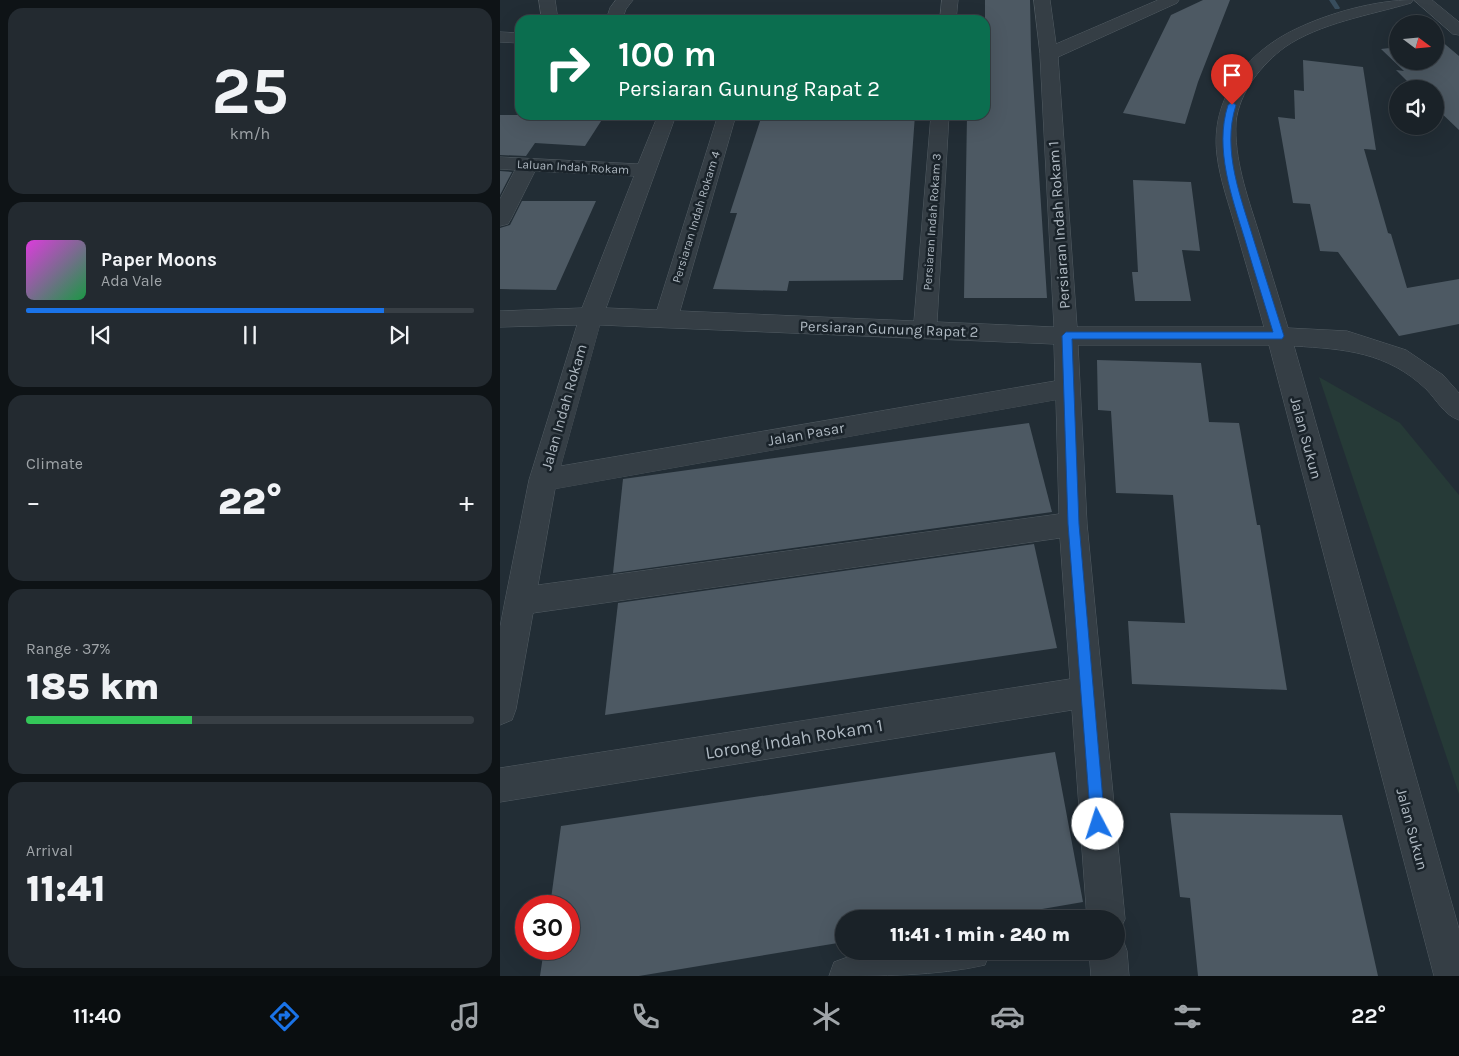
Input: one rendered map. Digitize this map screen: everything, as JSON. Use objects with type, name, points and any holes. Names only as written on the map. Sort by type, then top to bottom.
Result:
[{"type":"street","points":[[547,0],[549,15]]},
{"type":"street","points":[[616,15],[618,8],[625,0]]},
{"type":"street","points":[[948,15],[950,0]]},
{"type":"street","name":"Persiaran Indah Rokam 1","points":[[1042,0],[1049,54],[1050,99],[1066,336],[1073,524],[1105,910]]},
{"type":"street","points":[[1049,54],[1140,6],[1171,0]]},
{"type":"street","name":"Jalan Sukun","points":[[1406,0],[1315,26],[1280,43],[1256,64],[1237,90],[1227,120],[1227,154],[1234,190],[1279,336],[1453,976]]},
{"type":"street","points":[[1422,0],[1459,30]]},
{"type":"street","points":[[500,37],[515,38]]},
{"type":"street","name":"Jalan Indah Rokam","points":[[500,709],[543,480],[591,316],[665,120]]},
{"type":"street","name":"Persiaran Indah Rokam 4","points":[[666,319],[726,120]]},
{"type":"street","name":"Persiaran Indah Rokam 3","points":[[924,330],[940,120]]},
{"type":"street","name":"Laluan Indah Rokam","points":[[500,163],[646,171]]},
{"type":"street","points":[[500,219],[528,164]]},
{"type":"street","name":"Persiaran Gunung Rapat 2","points":[[500,319],[591,316],[1066,336],[1279,336],[1346,340],[1397,356],[1434,382],[1459,410]]},
{"type":"street","name":"Jalan Pasar","points":[[543,480],[1068,388]]},
{"type":"street","points":[[520,601],[1073,524]]},
{"type":"street","name":"Lorong Indah Rokam 1","points":[[500,785],[1087,692]]},
{"type":"street","points":[[848,976],[927,960]]},
{"type":"street","points":[[1109,960],[1110,976]]},
{"type":"green space","points":[[1319,377],[1400,423],[1459,495],[1459,794]]},
{"type":"building","points":[[985,0],[1030,0],[1031,49],[1047,298],[964,298],[967,120],[990,120],[990,15],[985,15]]},
{"type":"building","points":[[1203,0],[1230,0],[1198,82],[1185,124],[1123,113],[1171,15]]},
{"type":"building","points":[[1444,43],[1459,56],[1459,130],[1444,116],[1444,80],[1406,80],[1396,70],[1444,70]]},
{"type":"building","points":[[1389,48],[1389,57],[1381,49]]},
{"type":"building","points":[[1303,60],[1363,67],[1376,150],[1364,149],[1388,233],[1391,234],[1407,288],[1459,279],[1459,324],[1399,336],[1338,252],[1320,251],[1310,204],[1293,203],[1278,117],[1295,119],[1294,90],[1304,91]]},
{"type":"building","points":[[500,115],[515,115],[515,120],[602,120],[585,146],[535,143],[526,156],[500,155]]},
{"type":"building","points":[[760,120],[915,120],[903,280],[789,281],[787,291],[713,289],[737,213],[730,213]]},
{"type":"building","points":[[500,171],[512,172],[500,195]]},
{"type":"building","points":[[1133,180],[1191,182],[1200,251],[1182,250],[1191,301],[1135,301],[1132,272],[1138,272]]},
{"type":"building","points":[[522,201],[596,201],[556,290],[500,289],[500,228],[510,225]]},
{"type":"building","points":[[1097,360],[1201,363],[1209,422],[1239,423],[1257,525],[1260,525],[1287,690],[1132,684],[1128,621],[1185,623],[1173,495],[1116,493],[1111,411],[1098,410]]},
{"type":"building","points":[[1029,423],[1052,512],[613,573],[623,479]]},
{"type":"building","points":[[1034,544],[1057,648],[605,715],[618,603]]},
{"type":"building","points":[[1055,752],[1083,902],[1037,910],[835,910],[835,943],[639,976],[540,976],[542,960],[580,960],[580,895],[552,895],[561,826]]},
{"type":"building","points":[[1170,813],[1342,815],[1378,976],[1198,976],[1190,898],[1180,897]]},
{"type":"waterway","points":[[1332,0],[1337,8]]},
{"type":"route","points":[[1098,824],[1073,524],[1066,336],[1279,336],[1234,190],[1227,154],[1227,120],[1232,105]]}]
